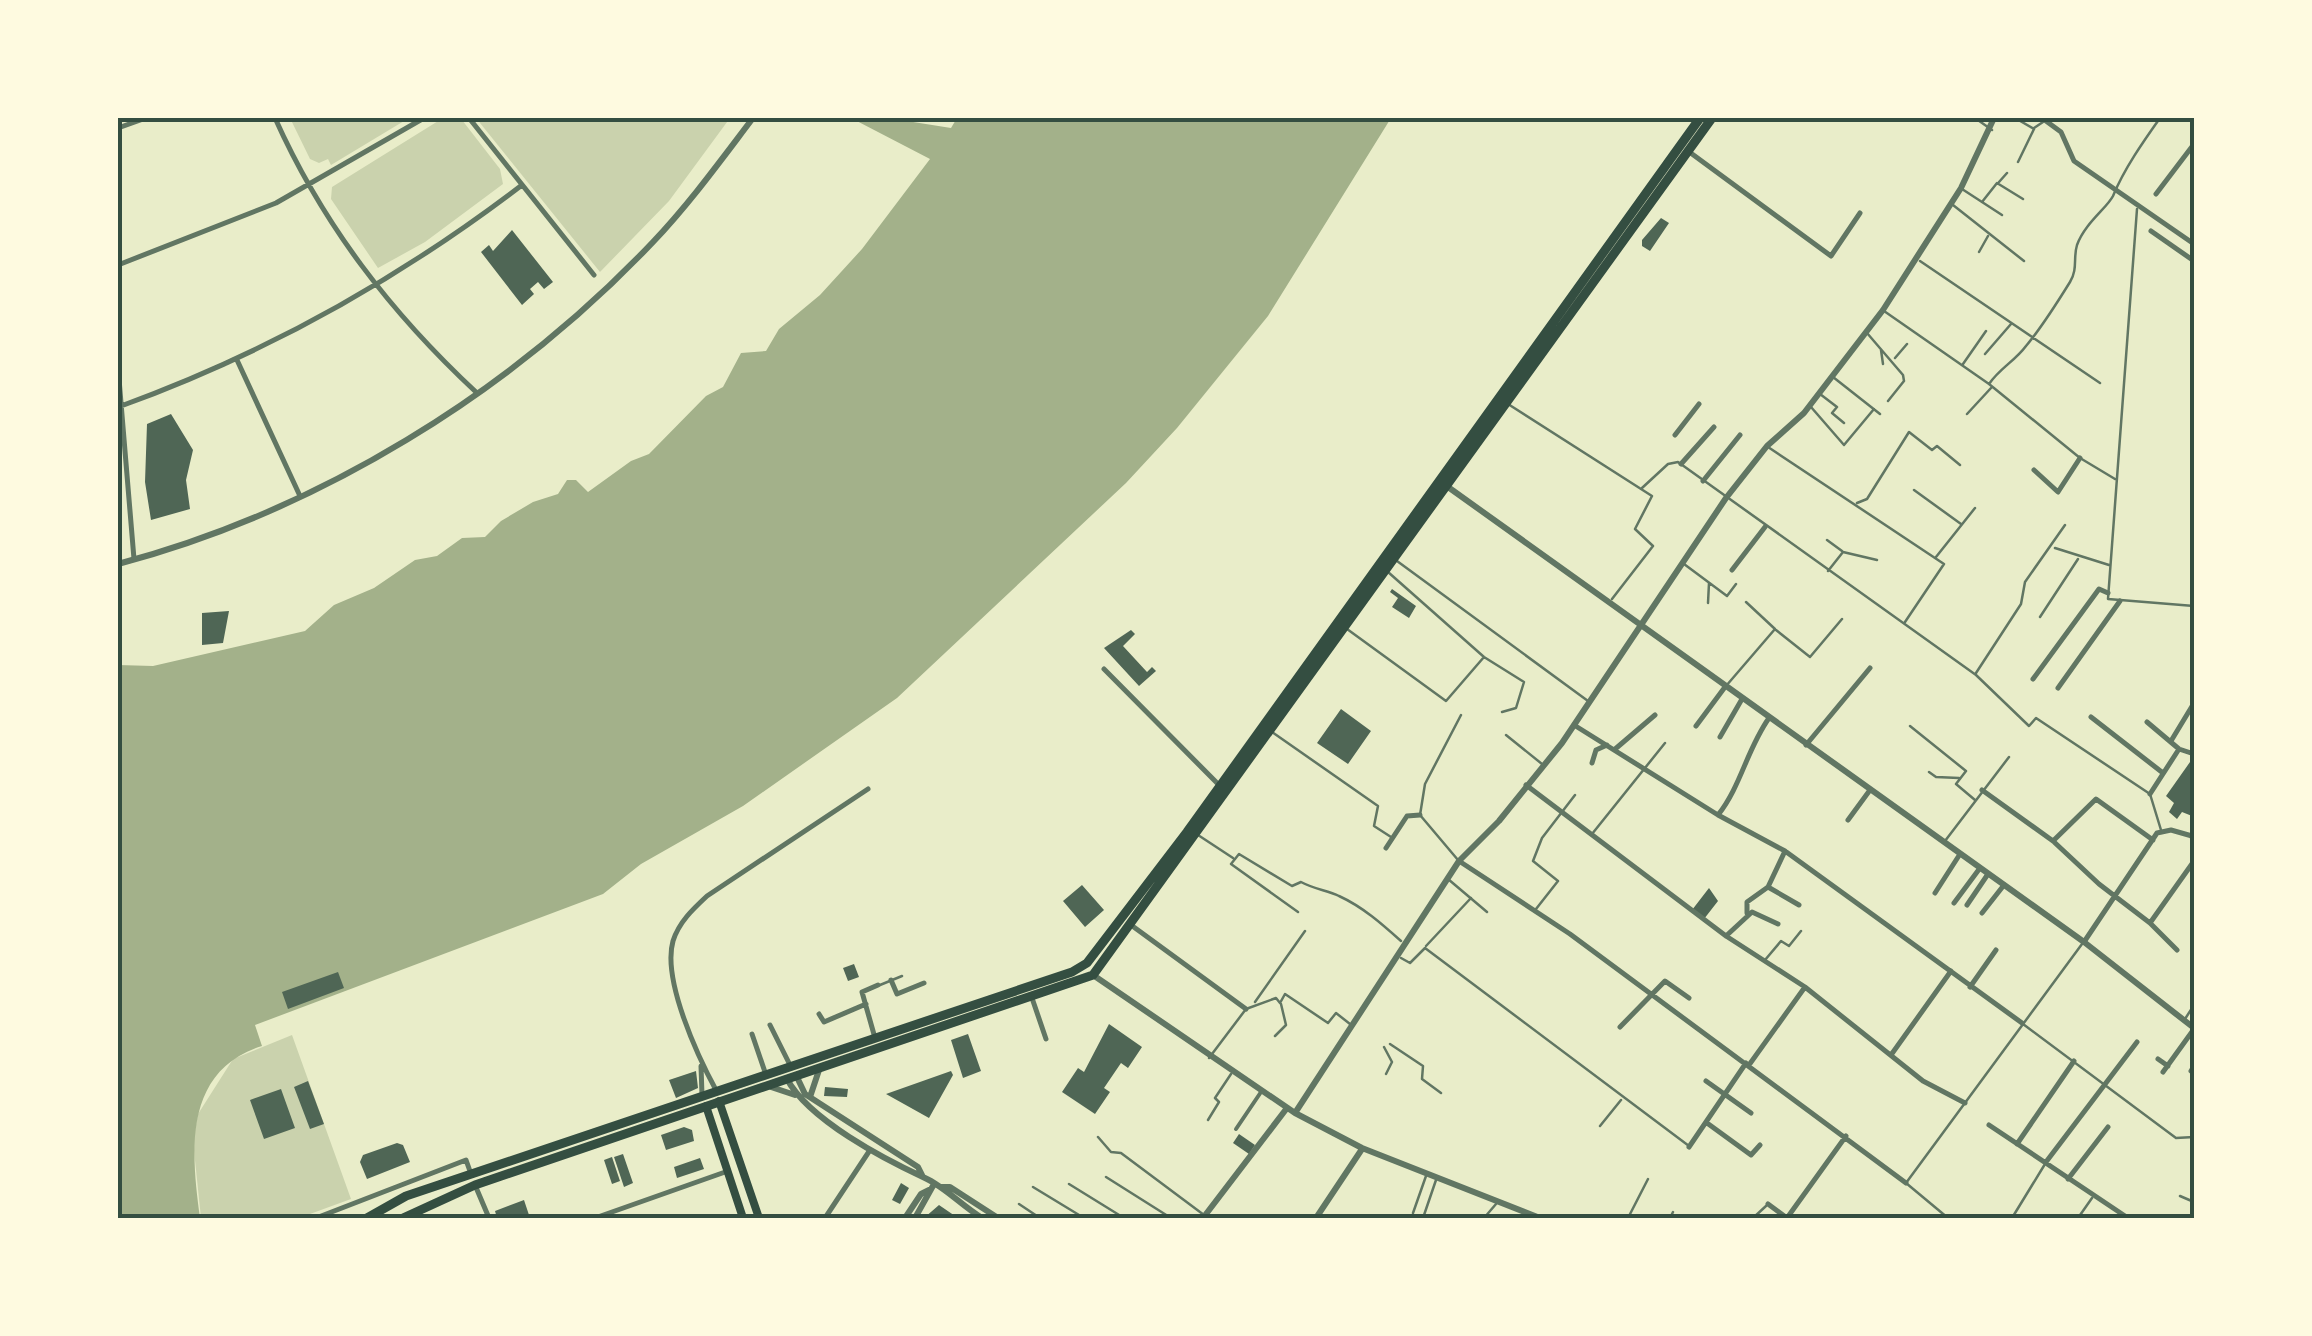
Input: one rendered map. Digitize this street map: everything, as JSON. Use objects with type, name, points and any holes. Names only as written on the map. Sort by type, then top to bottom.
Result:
[{"type":"main road","points":[[791,1073],[875,1038],[1087,963],[1224,789],[1700,118]]},
{"type":"main road","points":[[368,1218],[426,1189],[473,1180],[765,1080],[820,1067],[1093,975],[1712,118]]},
{"type":"main road","points":[[1087,963],[1093,975]]},
{"type":"main road","points":[[718,1096],[760,1218]]},
{"type":"main road","points":[[704,1101],[743,1218]]},
{"type":"main road","points":[[403,1218],[473,1180]]},
{"type":"street","points":[[118,128],[146,118]]},
{"type":"street","points":[[275,118],[308,186],[376,287],[415,334],[477,393]]},
{"type":"street","points":[[118,265],[204,234],[308,186],[424,118]]},
{"type":"street","points":[[469,118],[594,274]]},
{"type":"street","points":[[118,564],[196,540],[300,496],[385,452],[477,393],[550,337],[631,264],[684,207],[753,118]]},
{"type":"street","points":[[1295,1113],[1459,861],[1574,724],[1726,498],[1767,446],[1810,406],[1883,310],[1952,204],[1992,130],[1994,118]]},
{"type":"street","points":[[2047,120],[2061,132],[2074,162],[2194,244]]},
{"type":"street","points":[[2156,194],[2194,144]]},
{"type":"street","points":[[1688,151],[1831,256],[1860,213]]},
{"type":"street","points":[[121,406],[237,360],[376,287],[522,185]]},
{"type":"street","points":[[2151,231],[2194,261]]},
{"type":"street","points":[[237,360],[300,496]]},
{"type":"street","points":[[118,368],[134,560]]},
{"type":"street","points":[[1675,435],[1699,404]]},
{"type":"street","points":[[1680,464],[1714,427]]},
{"type":"street","points":[[1703,481],[1740,435]]},
{"type":"street","points":[[2034,470],[2058,492],[2080,458]]},
{"type":"street","points":[[1444,484],[2084,942],[2194,1028],[2166,1069],[2158,1059]]},
{"type":"street","points":[[1732,570],[1765,526]]},
{"type":"street","points":[[2033,678],[2100,589],[2108,596]]},
{"type":"street","points":[[2058,688],[2120,601]]},
{"type":"street","points":[[1806,744],[1870,668]]},
{"type":"street","points":[[1104,669],[1224,789]]},
{"type":"street","points":[[1696,726],[1725,687]]},
{"type":"street","points":[[1720,738],[1742,699]]},
{"type":"street","points":[[2171,740],[2194,703]]},
{"type":"street","points":[[1614,750],[1655,715]]},
{"type":"street","points":[[2091,717],[2163,773]]},
{"type":"street","points":[[1718,815],[1733,796],[1752,742],[1769,718]]},
{"type":"street","points":[[2147,722],[2179,749],[2194,754]]},
{"type":"street","points":[[1574,724],[1718,815],[1786,851],[2022,1023]]},
{"type":"street","points":[[1592,763],[1596,750],[1606,744]]},
{"type":"street","points":[[2150,794],[2179,749]]},
{"type":"street","points":[[1526,785],[1726,936],[1805,987],[1922,1080],[1965,1103]]},
{"type":"street","points":[[718,1096],[701,1063],[672,976],[672,942],[684,918],[706,896],[868,790]]},
{"type":"street","points":[[1848,820],[1870,790]]},
{"type":"street","points":[[1982,790],[2052,840],[2177,950]]},
{"type":"street","points":[[2052,840],[2096,799],[2153,840]]},
{"type":"street","points":[[1386,848],[1407,816],[1420,815]]},
{"type":"street","points":[[2084,942],[2161,830],[2193,835],[2194,862],[2150,923]]},
{"type":"street","points":[[1747,915],[1747,902],[1768,887],[1786,851]]},
{"type":"street","points":[[1935,893],[1960,854]]},
{"type":"street","points":[[1459,861],[1535,910],[1906,1182]]},
{"type":"street","points":[[1954,903],[1980,868]]},
{"type":"street","points":[[1967,905],[1988,874]]},
{"type":"street","points":[[1982,913],[2004,885]]},
{"type":"street","points":[[1768,887],[1799,905]]},
{"type":"street","points":[[1726,936],[1747,915],[1764,914],[1778,924]]},
{"type":"street","points":[[1131,924],[1246,1009]]},
{"type":"street","points":[[1970,987],[1996,950]]},
{"type":"street","points":[[1891,1055],[1952,971]]},
{"type":"street","points":[[1093,975],[1208,1058],[1295,1113],[1362,1148],[1540,1218]]},
{"type":"street","points":[[891,980],[897,994],[924,983]]},
{"type":"street","points":[[1620,1028],[1665,982],[1689,998]]},
{"type":"street","points":[[875,1038],[862,992],[878,986]]},
{"type":"street","points":[[1690,1147],[1805,987]]},
{"type":"street","points":[[1032,998],[1046,1040]]},
{"type":"street","points":[[819,1014],[824,1022],[866,1004]]},
{"type":"street","points":[[770,1025],[791,1073],[810,1098],[918,1167],[922,1176]]},
{"type":"street","points":[[752,1034],[765,1080],[922,1176],[982,1218]]},
{"type":"street","points":[[2046,1162],[2138,1042]]},
{"type":"street","points":[[2018,1144],[2074,1061]]},
{"type":"street","points":[[701,1063],[704,1101]]},
{"type":"street","points":[[810,1098],[811,1083],[820,1067]]},
{"type":"street","points":[[791,1073],[795,1096]]},
{"type":"street","points":[[1706,1081],[1750,1114]]},
{"type":"street","points":[[1236,1128],[1261,1092]]},
{"type":"street","points":[[1204,1217],[1286,1108]]},
{"type":"street","points":[[1706,1123],[1751,1156],[1760,1145]]},
{"type":"street","points":[[1989,1124],[2092,1198],[2128,1218]]},
{"type":"street","points":[[2068,1179],[2108,1127]]},
{"type":"street","points":[[1768,1204],[1787,1218],[1846,1136]]},
{"type":"street","points":[[825,1218],[871,1148]]},
{"type":"street","points":[[1316,1218],[1362,1148]]},
{"type":"street","points":[[316,1218],[466,1160],[490,1218]]},
{"type":"street","points":[[595,1218],[728,1170]]},
{"type":"street","points":[[422,1176],[426,1189]]},
{"type":"street","points":[[915,1218],[935,1187]]},
{"type":"street","points":[[904,1218],[922,1194],[935,1187],[950,1187],[998,1218]]},
{"type":"lane","points":[[1974,118],[1992,130]]},
{"type":"lane","points":[[2015,118],[2034,129]]},
{"type":"lane","points":[[1966,414],[2032,336],[2070,282],[2077,268],[2076,248],[2093,214],[2113,196],[2113,188],[2160,118]]},
{"type":"lane","points":[[2018,162],[2034,129],[2047,120]]},
{"type":"lane","points":[[1982,202],[2006,172]]},
{"type":"lane","points":[[1997,183],[2023,199]]},
{"type":"lane","points":[[1961,188],[2002,215]]},
{"type":"lane","points":[[1952,204],[2024,260]]},
{"type":"lane","points":[[2138,206],[2108,596],[2120,601],[2194,606]]},
{"type":"lane","points":[[1980,252],[1989,235]]},
{"type":"lane","points":[[1918,260],[2100,383]]},
{"type":"lane","points":[[1883,310],[1990,386],[2080,458],[2116,480]]},
{"type":"lane","points":[[1985,354],[2012,323]]},
{"type":"lane","points":[[1962,365],[1986,331]]},
{"type":"lane","points":[[1866,332],[1894,359],[1904,378],[1888,401]]},
{"type":"lane","points":[[1894,359],[1907,344]]},
{"type":"lane","points":[[1881,348],[1883,364]]},
{"type":"lane","points":[[1832,376],[1880,414]]},
{"type":"lane","points":[[1819,393],[1837,407],[1832,413],[1844,423]]},
{"type":"lane","points":[[1506,403],[1652,496],[1634,529],[1653,546],[1608,604]]},
{"type":"lane","points":[[1810,406],[1844,444],[1874,410]]},
{"type":"lane","points":[[1856,504],[1866,498],[1909,432],[1932,450],[1937,446],[1960,465]]},
{"type":"lane","points":[[1767,446],[1944,564],[1903,624]]},
{"type":"lane","points":[[1642,488],[1668,464],[1680,464],[1976,675],[2028,726],[2036,718],[2150,794],[2161,830]]},
{"type":"lane","points":[[1914,490],[1962,525]]},
{"type":"lane","points":[[1935,558],[1975,508]]},
{"type":"lane","points":[[1976,675],[2021,604],[2025,582],[2065,526]]},
{"type":"lane","points":[[1827,540],[1843,552],[1877,560]]},
{"type":"lane","points":[[2052,547],[2078,559],[2110,565]]},
{"type":"lane","points":[[1828,572],[1843,552]]},
{"type":"lane","points":[[2040,617],[2078,559]]},
{"type":"lane","points":[[1395,560],[1590,702]]},
{"type":"lane","points":[[1683,563],[1727,596],[1736,584]]},
{"type":"lane","points":[[1387,571],[1484,658],[1524,682],[1516,708],[1502,712]]},
{"type":"lane","points":[[1708,604],[1709,581]]},
{"type":"lane","points":[[1746,602],[1810,657],[1842,619]]},
{"type":"lane","points":[[1346,628],[1446,701],[1484,658]]},
{"type":"lane","points":[[1725,687],[1775,629]]},
{"type":"lane","points":[[1459,861],[1420,815],[1425,784],[1460,716]]},
{"type":"lane","points":[[1910,726],[1966,771],[1956,784],[1975,800]]},
{"type":"lane","points":[[1271,731],[1378,806],[1374,826],[1392,838]]},
{"type":"lane","points":[[1506,735],[1543,765]]},
{"type":"lane","points":[[1592,834],[1665,743]]},
{"type":"lane","points":[[1944,842],[2009,757]]},
{"type":"lane","points":[[1929,772],[1936,777],[1960,778]]},
{"type":"lane","points":[[1535,910],[1558,881],[1533,861],[1560,812],[1575,794]]},
{"type":"lane","points":[[1196,834],[1234,859]]},
{"type":"lane","points":[[1298,912],[1231,864],[1238,854],[1292,886],[1301,882],[1323,894],[1334,893],[1365,910],[1403,943]]},
{"type":"lane","points":[[1447,878],[1487,912]]},
{"type":"lane","points":[[1396,954],[1410,963],[1471,898]]},
{"type":"lane","points":[[1208,1058],[1254,1003],[1305,931]]},
{"type":"lane","points":[[1764,961],[1782,941],[1789,946],[1801,931]]},
{"type":"lane","points":[[1948,1218],[1906,1182],[2084,942]]},
{"type":"lane","points":[[1425,948],[1690,1147]]},
{"type":"lane","points":[[878,986],[902,976]]},
{"type":"lane","points":[[1280,1002],[1286,994],[1328,1024],[1336,1013],[1351,1026]]},
{"type":"lane","points":[[1254,1003],[1266,1005],[1276,998],[1280,1002],[1286,1025],[1275,1036]]},
{"type":"lane","points":[[2184,1021],[2194,1006]]},
{"type":"lane","points":[[2022,1023],[2176,1138],[2194,1137]]},
{"type":"lane","points":[[1390,1044],[1423,1066],[1422,1079],[1441,1092]]},
{"type":"lane","points":[[1384,1048],[1392,1062],[1386,1074]]},
{"type":"lane","points":[[1208,1120],[1219,1102],[1215,1098],[1232,1073]]},
{"type":"lane","points":[[1600,1126],[1622,1098]]},
{"type":"lane","points":[[1098,1138],[1111,1152],[1121,1153],[1204,1217]]},
{"type":"lane","points":[[2015,1218],[2046,1162]]},
{"type":"lane","points":[[1413,1213],[1426,1174]]},
{"type":"lane","points":[[1106,1176],[1171,1218]]},
{"type":"lane","points":[[1423,1218],[1437,1178]]},
{"type":"lane","points":[[1628,1218],[1648,1179]]},
{"type":"lane","points":[[1069,1184],[1124,1218]]},
{"type":"lane","points":[[1033,1187],[1084,1218]]},
{"type":"lane","points":[[2180,1196],[2194,1205],[2192,1218]]},
{"type":"lane","points":[[2078,1218],[2092,1198]]},
{"type":"lane","points":[[1484,1218],[1497,1202]]},
{"type":"lane","points":[[1019,1204],[1040,1218]]},
{"type":"lane","points":[[1753,1218],[1768,1204]]},
{"type":"lane","points":[[1670,1218],[1673,1212]]},
{"type":"shaded area","points":[[290,118],[409,118],[331,165],[328,159],[319,163],[310,159]]},
{"type":"shaded area","points":[[443,118],[462,120],[500,169],[503,184],[425,242],[378,268],[331,199],[332,187]]},
{"type":"shaded area","points":[[476,118],[730,118],[669,201],[600,272]]},
{"type":"shaded area","points":[[851,118],[888,118],[951,128],[957,118],[1391,118],[1268,316],[1177,428],[1126,483],[897,698],[743,806],[641,864],[603,894],[255,1025],[262,1046],[236,1058],[218,1074],[205,1094],[198,1117],[195,1167],[200,1218],[118,1218],[118,665],[153,666],[305,631],[334,605],[374,588],[415,560],[437,556],[462,538],[485,537],[501,521],[533,502],[558,494],[567,480],[576,480],[588,492],[631,461],[649,454],[706,396],[723,387],[741,353],[766,351],[779,329],[820,295],[862,249],[930,159]]},
{"type":"shaded area","points":[[292,1035],[351,1199],[299,1218],[201,1218],[193,1141],[198,1114],[233,1059]]},
{"type":"building","points":[[1661,218],[1669,223],[1650,251],[1642,246],[1642,240]]},
{"type":"building","points":[[512,230],[553,282],[544,289],[538,282],[530,289],[534,294],[522,305],[481,252],[489,245],[493,251]]},
{"type":"building","points":[[171,414],[193,450],[186,480],[190,509],[151,520],[145,482],[147,424]]},
{"type":"building","points":[[1392,589],[1416,606],[1409,618],[1392,607],[1398,598],[1390,592]]},
{"type":"building","points":[[229,611],[223,643],[202,645],[202,613]]},
{"type":"building","points":[[1131,630],[1135,634],[1123,646],[1147,672],[1152,667],[1156,671],[1139,686],[1104,648]]},
{"type":"building","points":[[1341,709],[1371,731],[1348,764],[1317,743]]},
{"type":"building","points":[[2190,762],[2194,763],[2194,813],[2192,816],[2182,812],[2177,819],[2169,812],[2174,803],[2166,796]]},
{"type":"building","points":[[1082,885],[1104,910],[1085,927],[1063,901]]},
{"type":"building","points":[[1709,888],[1718,901],[1704,919],[1692,910]]},
{"type":"building","points":[[854,964],[859,977],[848,981],[843,968]]},
{"type":"building","points":[[338,972],[344,988],[288,1009],[282,992]]},
{"type":"building","points":[[1109,1024],[1142,1047],[1128,1068],[1121,1063],[1104,1088],[1110,1092],[1095,1114],[1062,1092],[1078,1068],[1084,1072]]},
{"type":"building","points":[[968,1034],[981,1071],[963,1078],[951,1040]]},
{"type":"building","points":[[696,1071],[698,1088],[676,1098],[669,1080]]},
{"type":"building","points":[[951,1071],[953,1075],[929,1118],[886,1094]]},
{"type":"building","points":[[308,1081],[324,1124],[310,1129],[294,1087]]},
{"type":"building","points":[[825,1087],[848,1089],[847,1097],[824,1096]]},
{"type":"building","points":[[281,1089],[295,1128],[264,1139],[250,1100]]},
{"type":"building","points":[[684,1127],[692,1130],[694,1141],[666,1150],[661,1135]]},
{"type":"building","points":[[1239,1134],[1255,1145],[1249,1154],[1233,1143]]},
{"type":"building","points":[[397,1143],[403,1145],[410,1162],[367,1179],[360,1162],[363,1155]]},
{"type":"building","points":[[623,1154],[633,1183],[624,1187],[614,1157]]},
{"type":"building","points":[[612,1157],[620,1181],[612,1184],[604,1160]]},
{"type":"building","points":[[700,1158],[704,1169],[677,1178],[674,1167]]},
{"type":"building","points":[[901,1183],[909,1188],[900,1204],[892,1200]]},
{"type":"building","points":[[524,1200],[530,1218],[497,1218],[495,1211]]},
{"type":"building","points":[[939,1205],[958,1218],[924,1218]]}]
